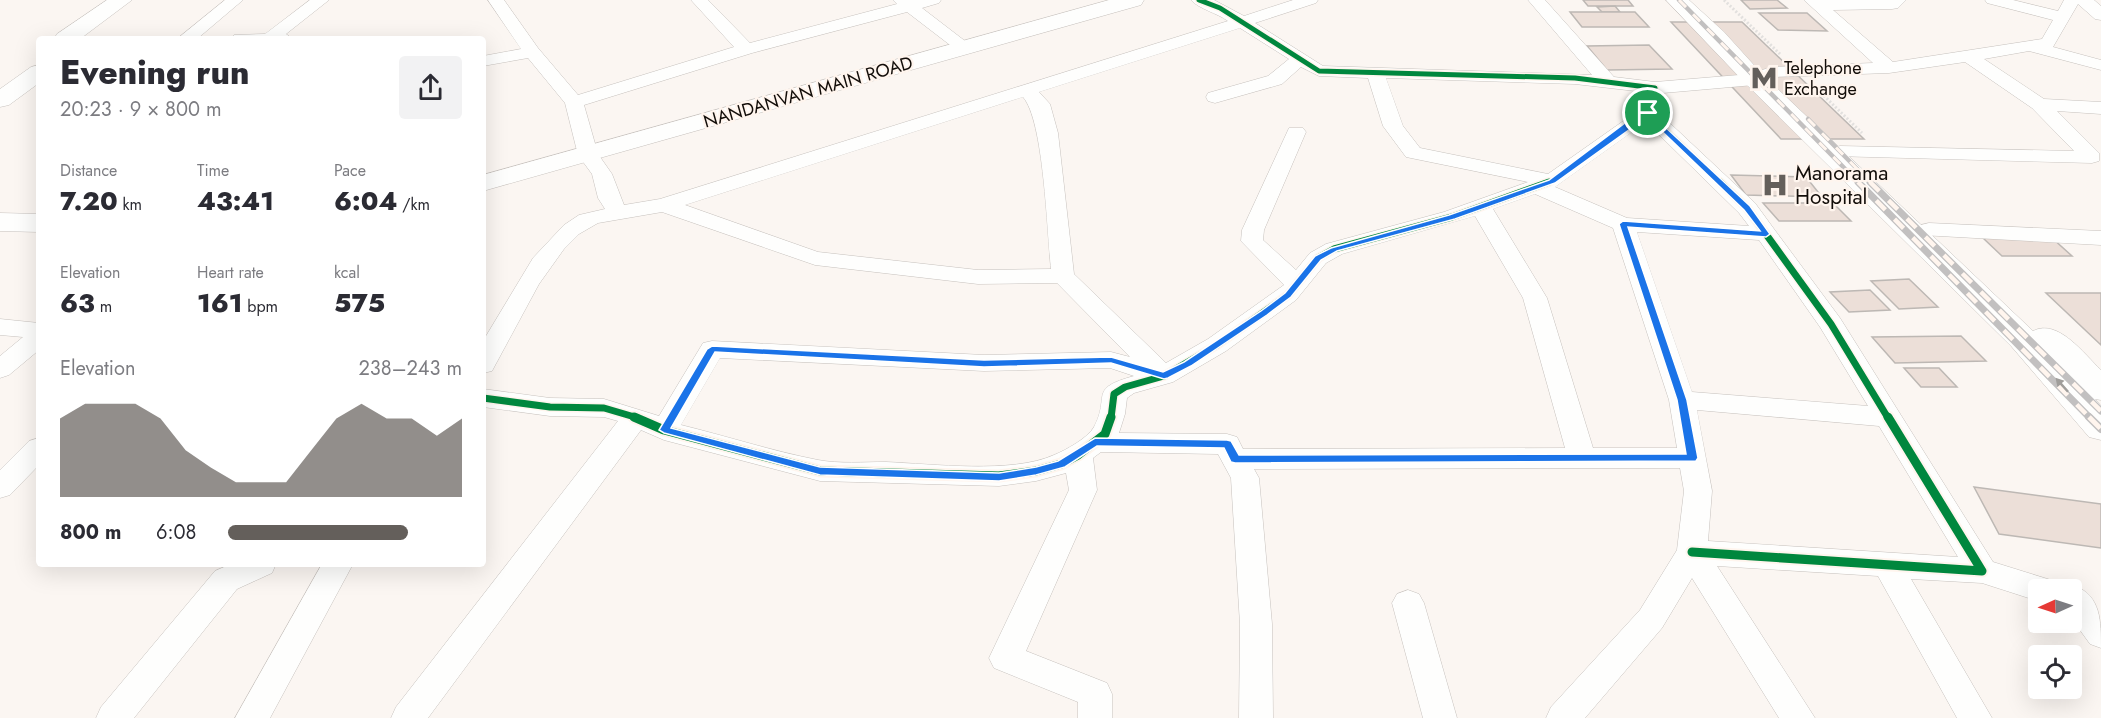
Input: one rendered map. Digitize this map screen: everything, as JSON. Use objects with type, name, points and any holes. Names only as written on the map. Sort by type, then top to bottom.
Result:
[{"type":"main road","points":[[69,36],[121,0]]},
{"type":"main road","points":[[90,36],[140,0]]},
{"type":"main road","points":[[486,173],[587,151],[1101,0]]},
{"type":"main road","name":"NANDANVAN MAIN ROAD","points":[[486,182],[587,151],[1133,0]]},
{"type":"main road","points":[[1677,0],[1716,37],[1844,148],[1840,152],[1893,204],[1929,230],[2101,389]]},
{"type":"main road","points":[[1696,0],[1763,76],[2022,339],[2101,428]]},
{"type":"main road","points":[[0,84],[36,59]]},
{"type":"main road","points":[[0,100],[36,74]]},
{"type":"main road","points":[[0,205],[36,205]]},
{"type":"main road","points":[[0,222],[36,223]]},
{"type":"street","points":[[190,36],[235,0]]},
{"type":"street","points":[[279,36],[321,0]]},
{"type":"street","points":[[496,0],[532,52],[574,102],[587,151],[602,174],[609,198],[618,213]]},
{"type":"street","points":[[699,0],[746,49]]},
{"type":"street","points":[[574,102],[904,3],[933,0]]},
{"type":"street","points":[[1199,0],[1220,8],[1319,71],[1575,78],[1654,87],[1763,76],[1889,68],[2048,43],[2072,0]]},
{"type":"street","points":[[486,360],[542,261],[568,232],[586,220],[664,205],[1244,23],[1310,0]]},
{"type":"street","points":[[1536,0],[1608,82]]},
{"type":"street","points":[[1814,3],[1892,4],[1898,0]]},
{"type":"street","points":[[1993,0],[2063,17]]},
{"type":"street","points":[[2084,0],[2101,15]]},
{"type":"street","points":[[904,3],[956,41]]},
{"type":"street","points":[[1814,3],[1889,68]]},
{"type":"street","points":[[2028,46],[2101,65]]},
{"type":"street","points":[[486,60],[532,52]]},
{"type":"street","points":[[1968,56],[2039,104],[2097,161]]},
{"type":"street","points":[[1215,97],[1275,80],[1300,59]]},
{"type":"street","points":[[1375,72],[1387,114],[1402,142],[1413,153],[1544,184],[1623,224],[1766,234]]},
{"type":"street","points":[[486,398],[550,407],[604,408],[636,417],[664,430],[820,471],[999,477],[1036,471],[1061,464],[1105,434],[1112,414],[1114,394],[1125,387],[1164,376],[1187,364],[1264,313],[1288,295],[1318,258],[1334,249],[1481,207],[1544,184],[1648,113],[1654,87]]},
{"type":"street","points":[[1027,90],[1040,104],[1048,133],[1063,276],[1164,376]]},
{"type":"street","points":[[2039,104],[2101,108]]},
{"type":"street","points":[[1648,113],[1747,208],[1766,234],[1831,324],[1982,571]]},
{"type":"street","points":[[1296,132],[1252,230],[1252,241],[1297,285]]},
{"type":"street","points":[[1840,152],[2097,161]]},
{"type":"street","points":[[664,205],[815,258],[978,277],[1063,276]]},
{"type":"street","points":[[1481,207],[1535,298],[1582,458]]},
{"type":"street","points":[[1563,718],[1651,619],[1692,552],[1698,491],[1682,400],[1623,224]]},
{"type":"street","points":[[1929,230],[2101,238]]},
{"type":"street","points":[[0,327],[36,331]]},
{"type":"street","points":[[0,369],[36,339]]},
{"type":"street","points":[[664,430],[712,349],[984,363],[1111,360],[1164,376]]},
{"type":"street","points":[[1682,400],[1886,417]]},
{"type":"street","points":[[408,718],[636,417]]},
{"type":"street","points":[[1086,448],[1227,444],[1245,478],[1256,624],[1256,718]]},
{"type":"street","points":[[1086,448],[1083,490],[1006,658],[1095,694],[1095,718]]},
{"type":"street","points":[[0,487],[36,451]]},
{"type":"street","points":[[1235,459],[1692,458]]},
{"type":"street","points":[[1692,552],[1982,571],[2028,585]]},
{"type":"street","points":[[1692,552],[1798,718]]},
{"type":"street","points":[[1887,565],[1975,718]]},
{"type":"street","points":[[113,718],[226,579],[254,567]]},
{"type":"street","points":[[252,718],[336,567]]},
{"type":"street","points":[[2082,599],[2101,634]]},
{"type":"street","points":[[1408,603],[1440,718]]},
{"type":"building","points":[[1583,0],[1628,0],[1633,6],[1588,6]]},
{"type":"building","points":[[1741,0],[1777,0],[1787,8],[1750,9]]},
{"type":"building","points":[[1615,6],[1620,12],[1602,12],[1597,7]]},
{"type":"building","points":[[1570,12],[1635,12],[1649,27],[1582,27]]},
{"type":"building","points":[[1759,13],[1807,13],[1827,31],[1778,30]]},
{"type":"building","points":[[1671,22],[1742,22],[1864,139],[1781,139]]},
{"type":"building","points":[[1649,45],[1672,69],[1607,70],[1587,46]]},
{"type":"building","points":[[1731,175],[1806,177],[1822,197],[1746,195]]},
{"type":"building","points":[[1763,203],[1833,203],[1851,221],[1779,221]]},
{"type":"building","points":[[1983,238],[2052,238],[2072,256],[2002,256]]},
{"type":"building","points":[[1909,279],[1938,307],[1899,309],[1871,281]]},
{"type":"building","points":[[1870,290],[1890,310],[1849,312],[1830,292]]},
{"type":"building","points":[[2046,293],[2101,293],[2101,345]]},
{"type":"building","points":[[1961,336],[1986,361],[1895,363],[1872,337]]},
{"type":"building","points":[[1904,368],[1939,368],[1957,387],[1921,387]]},
{"type":"building","points":[[1974,487],[2101,504],[2101,548],[1999,534]]},
{"type":"railway","points":[[1679,0],[1860,184]]},
{"type":"railway","points":[[1808,119],[1871,183]]},
{"type":"railway","points":[[1858,182],[2090,418]]},
{"type":"railway","points":[[1871,183],[2101,411]]},
{"type":"railway","points":[[2090,418],[2101,429]]},
{"type":"cycle path","points":[[486,398],[550,407],[604,408],[636,417],[664,430],[820,471],[999,476],[1036,471],[1061,464],[1078,455],[1105,434],[1112,414],[1114,394],[1125,387],[1164,376],[1217,345],[1288,295],[1318,258],[1334,249],[1452,217],[1552,181],[1648,113],[1655,88],[1575,78],[1319,71],[1220,8],[1199,0]]},
{"type":"cycle path","points":[[1648,113],[1747,208],[1831,324],[1982,571],[1692,552]]},
{"type":"place","name":"Telephone Exchange","points":[[1764,78]]},
{"type":"place","name":"Manorama Hospital","points":[[1775,185]]},
{"type":"route","points":[[1648,113],[1747,208],[1766,234],[1623,224],[1682,400],[1692,458],[1235,459],[1227,444],[1095,442],[1061,464],[999,477],[820,471],[664,430],[712,349],[984,363],[1111,360],[1164,376],[1187,364],[1264,313],[1288,295],[1318,258],[1334,249],[1452,217],[1552,181],[1648,113]]}]
